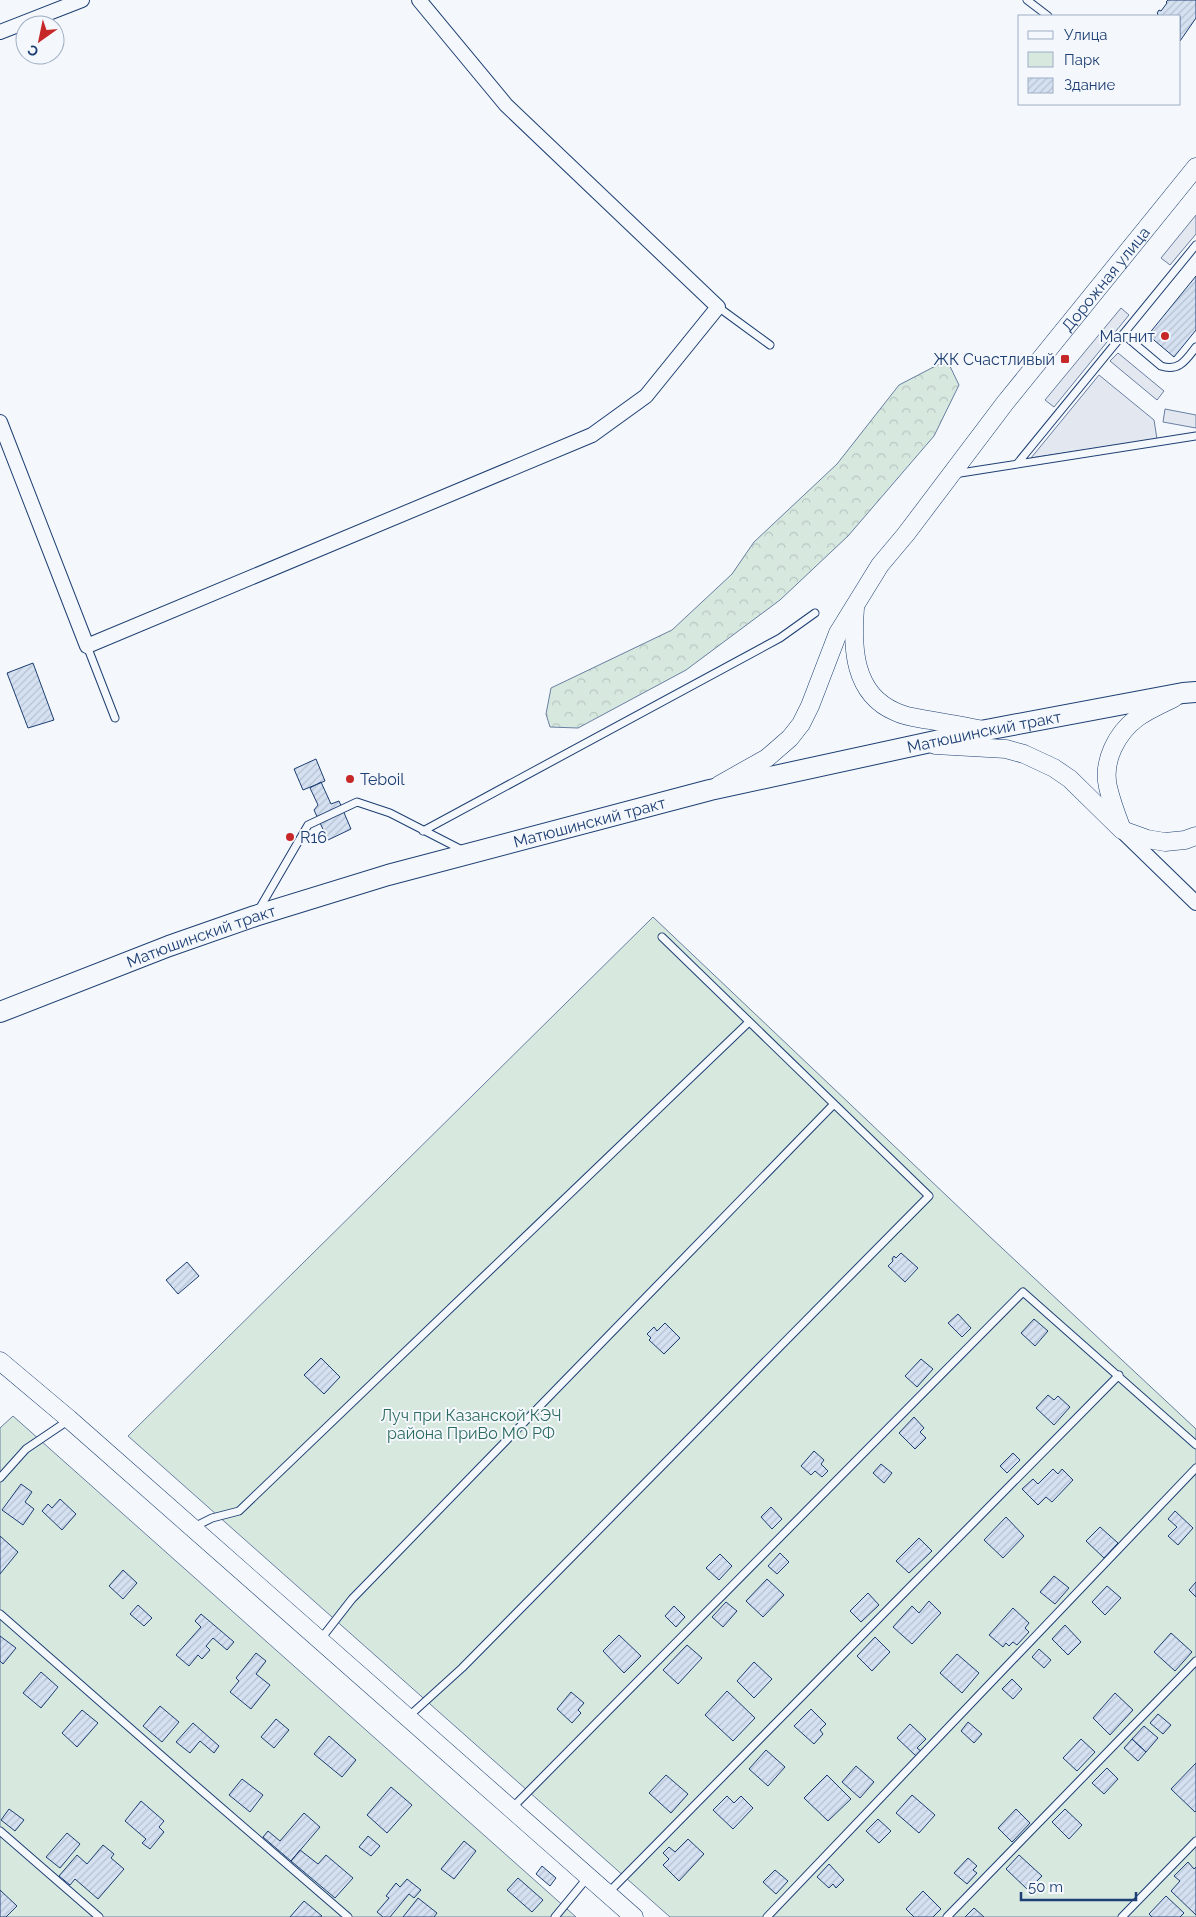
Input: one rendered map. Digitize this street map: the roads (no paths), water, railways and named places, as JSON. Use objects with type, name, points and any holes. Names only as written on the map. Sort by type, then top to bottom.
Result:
[{"type":"main road","name":"Матюшинский тракт","points":[[0,1012],[169,946],[255,916],[388,875],[469,853],[710,790],[986,730],[1190,693]]},
{"type":"street","points":[[0,32],[82,0]]},
{"type":"street","points":[[0,422],[86,646],[592,434],[646,396],[718,307],[506,105],[419,0]]},
{"type":"street","name":"Дорожная улица","points":[[710,790],[767,758],[790,738],[801,724],[810,706],[838,633],[880,565],[906,534],[1005,403],[1196,167]]},
{"type":"street","points":[[855,607],[853,636],[856,661],[864,684],[877,699],[894,712],[986,730]]},
{"type":"street","points":[[1122,830],[1107,785],[1107,766],[1112,748],[1123,731],[1137,718],[1190,693]]},
{"type":"street","points":[[922,744],[1006,750],[1040,760],[1070,779],[1196,903]]},
{"type":"street","points":[[1122,830],[1147,839],[1165,842],[1185,840],[1196,836]]},
{"type":"street","points":[[0,1361],[69,1419],[634,1917]]},
{"type":"lane","points":[[1027,0],[1047,15]]},
{"type":"lane","points":[[1017,464],[1196,245]]},
{"type":"lane","points":[[718,307],[770,345]]},
{"type":"lane","points":[[1123,334],[1161,366],[1168,368],[1177,367],[1196,347]]},
{"type":"lane","points":[[952,474],[1196,436]]},
{"type":"lane","points":[[423,831],[780,638],[815,613]]},
{"type":"lane","points":[[86,646],[115,718]]},
{"type":"lane","points":[[255,916],[308,825],[357,802],[390,813],[469,853]]},
{"type":"lane","points":[[408,1717],[469,1661],[929,1196],[662,937]]},
{"type":"lane","points":[[192,1528],[212,1518],[239,1511],[749,1022]]},
{"type":"lane","points":[[320,1640],[352,1599],[834,1104]]},
{"type":"lane","points":[[511,1808],[1023,1292],[1196,1445]]},
{"type":"lane","points":[[607,1893],[1119,1375]]},
{"type":"lane","points":[[0,1478],[26,1449],[69,1419]]},
{"type":"lane","points":[[767,1917],[1196,1468]]},
{"type":"lane","points":[[0,1614],[202,1792],[348,1917]]},
{"type":"lane","points":[[947,1917],[1196,1661]]},
{"type":"lane","points":[[0,1831],[99,1917]]},
{"type":"lane","points":[[1122,1917],[1196,1841]]},
{"type":"lane","points":[[554,1917],[588,1876]]},
{"type":"place","name":"Магнит","points":[[1165,336]]},
{"type":"place","name":"ЖК Счастливый","points":[[1065,359]]},
{"type":"place","name":"Teboil","points":[[350,779]]},
{"type":"place","name":"R16","points":[[290,837]]},
{"type":"park label","name":"Луч при Казанской КЭЧ района ПриВо МО РФ","points":[[471,1424]]}]
